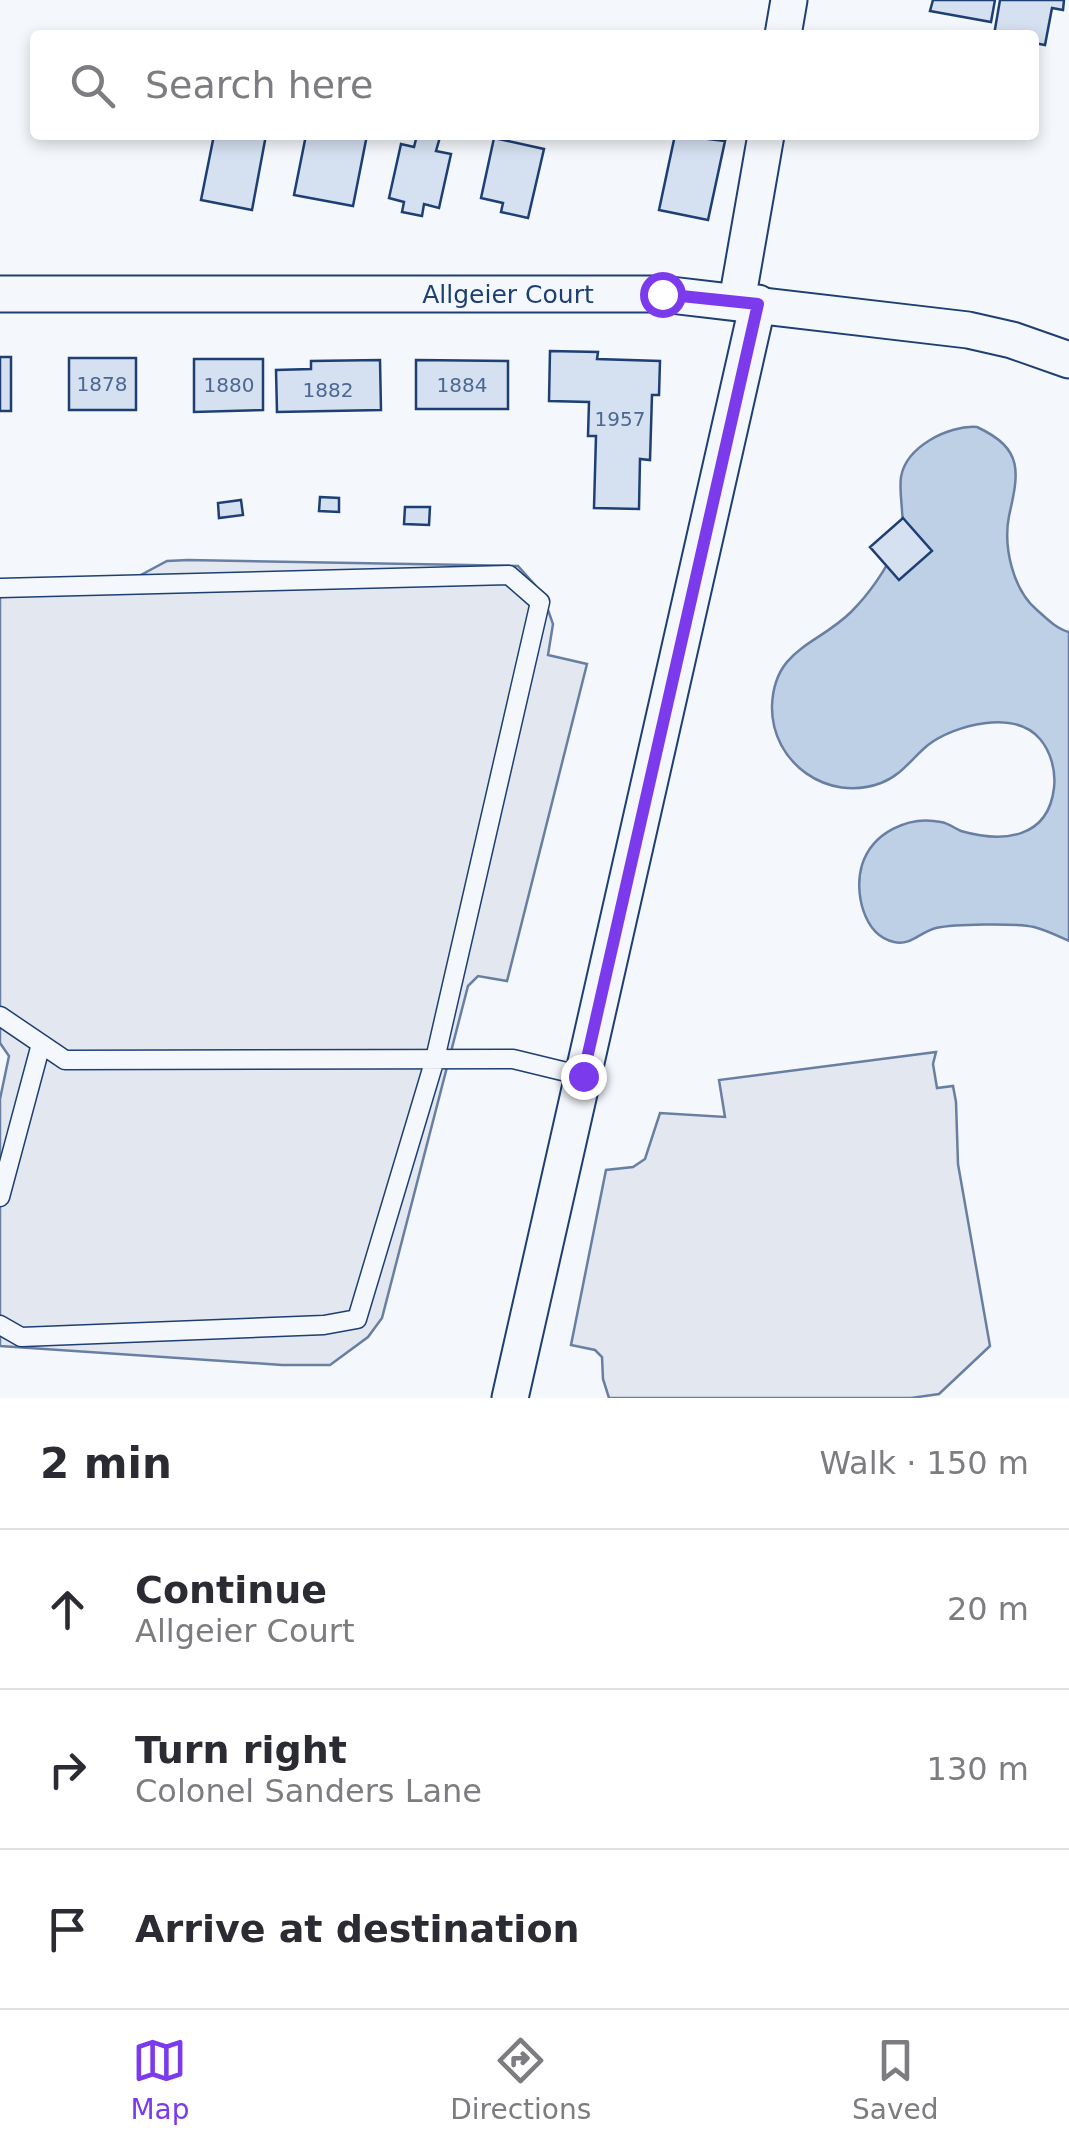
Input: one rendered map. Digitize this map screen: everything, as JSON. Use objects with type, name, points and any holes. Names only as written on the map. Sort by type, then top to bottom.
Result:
[{"type":"street","points":[[784,30],[789,0]]},
{"type":"street","points":[[510,1398],[583,1076],[748,302],[765,140]]},
{"type":"street","name":"Allgeier Court","points":[[0,294],[662,294],[968,330],[1069,360]]},
{"type":"lane","points":[[0,588],[509,575],[540,602],[435,1059],[357,1320],[324,1325],[21,1337],[0,1325]]},
{"type":"lane","points":[[0,1016],[65,1060],[512,1059],[583,1076]]},
{"type":"lane","points":[[0,1197],[40,1044]]},
{"type":"shaded area","points":[[167,561],[518,566],[542,593],[553,624],[548,655],[587,664],[507,981],[478,976],[468,986],[382,1318],[368,1337],[330,1365],[0,1346],[0,1099],[9,1056],[0,1043],[0,580],[137,577]]},
{"type":"shaded area","points":[[936,1052],[933,1064],[937,1088],[953,1086],[956,1102],[958,1164],[990,1346],[939,1394],[911,1398],[609,1398],[602,1357],[595,1350],[571,1345],[606,1170],[633,1167],[645,1159],[660,1113],[725,1117],[719,1080]]},
{"type":"water","points":[[977,427],[1003,444],[1014,463],[1015,487],[1007,541],[1016,580],[1037,610],[1069,632],[1069,941],[1034,927],[985,924],[936,928],[911,940],[894,942],[875,931],[860,899],[860,875],[867,854],[883,835],[904,824],[944,823],[992,837],[1021,833],[1043,818],[1054,788],[1053,768],[1044,744],[1029,730],[1000,722],[953,731],[928,745],[888,780],[861,788],[841,787],[806,773],[781,745],[774,726],[775,687],[789,659],[851,612],[893,553],[902,528],[901,477],[911,456],[942,434]]},
{"type":"building","points":[[933,0],[995,0],[991,22],[930,11]]},
{"type":"building","points":[[1000,0],[1064,0],[1063,10],[1052,8],[1045,45],[1039,44],[1039,30],[995,30]]},
{"type":"building","points":[[213,140],[265,140],[252,210],[201,200]]},
{"type":"building","points":[[305,140],[366,140],[353,206],[294,195]]},
{"type":"building","points":[[416,140],[439,140],[436,151],[451,154],[439,208],[424,204],[422,216],[402,212],[404,202],[389,198],[401,144],[414,147]]},
{"type":"building","points":[[494,140],[544,149],[528,218],[501,212],[503,203],[481,198]]},
{"type":"building","points":[[674,140],[725,141],[708,220],[659,210]]},
{"type":"building","points":[[550,351],[598,352],[597,359],[660,361],[659,395],[652,395],[650,460],[640,459],[639,509],[594,508],[596,436],[588,436],[589,402],[549,401]]},
{"type":"building","points":[[0,357],[11,357],[11,411],[0,411]]},
{"type":"building","points":[[69,358],[136,358],[136,410],[69,410]]},
{"type":"building","points":[[194,359],[263,359],[263,410],[194,412]]},
{"type":"building","points":[[380,360],[381,410],[277,412],[276,370],[311,369],[311,361]]},
{"type":"building","points":[[416,360],[508,361],[508,409],[416,409]]},
{"type":"building","points":[[320,497],[339,498],[339,512],[319,511]]},
{"type":"building","points":[[241,500],[243,515],[219,518],[218,503]]},
{"type":"building","points":[[405,507],[430,507],[429,525],[404,524]]},
{"type":"building","points":[[903,518],[932,551],[899,580],[870,547]]},
{"type":"route","points":[[583,1076],[758,304],[662,294]]}]
